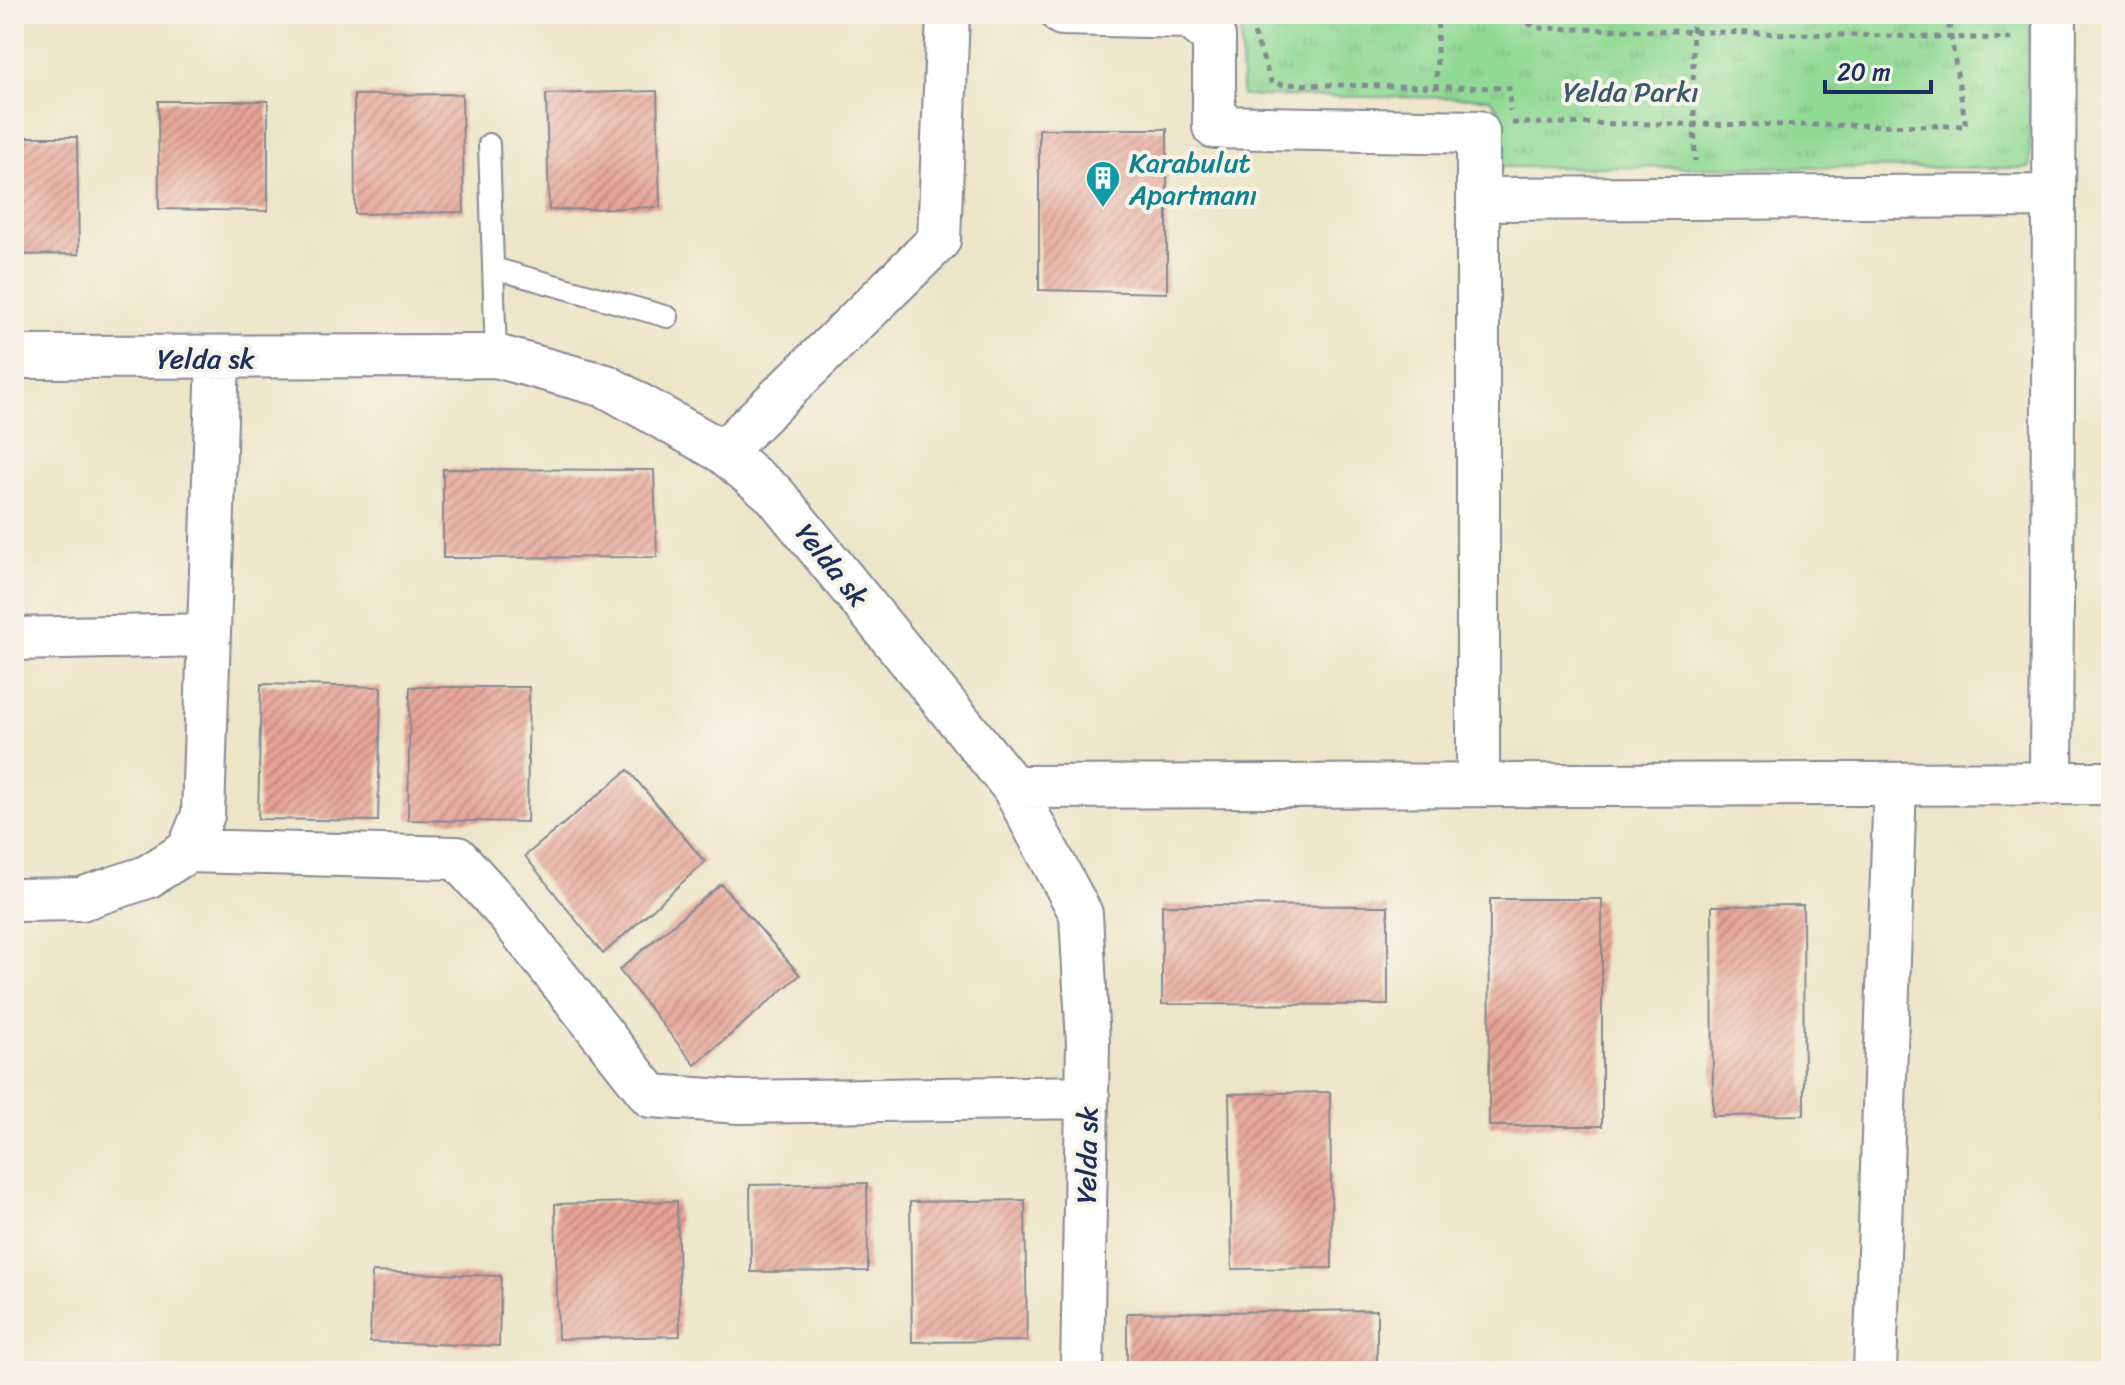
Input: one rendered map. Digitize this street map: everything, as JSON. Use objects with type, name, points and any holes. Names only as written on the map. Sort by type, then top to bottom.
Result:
[{"type":"street","points":[[723,452],[939,240],[948,14]]},
{"type":"street","points":[[1062,14],[1189,17],[1214,37],[1214,127],[1478,132],[1478,785]]},
{"type":"street","points":[[2051,784],[2055,27]]},
{"type":"street","points":[[1478,199],[2053,196]]},
{"type":"street","name":"Yelda sk","points":[[14,357],[496,356],[606,386],[723,452],[775,495],[1013,787],[1081,914],[1088,1097],[1082,1371]]},
{"type":"street","points":[[188,851],[203,815],[218,357]]},
{"type":"street","points":[[14,639],[209,635]]},
{"type":"street","points":[[1013,787],[2111,783]]},
{"type":"street","points":[[1875,1371],[1895,784]]},
{"type":"street","points":[[14,900],[81,899],[147,877],[188,851],[457,858],[506,912],[651,1096],[740,1102],[1088,1097]]},
{"type":"lane","points":[[489,144],[496,356]]},
{"type":"lane","points":[[493,268],[668,317]]},
{"type":"path","points":[[1436,131],[1438,14]]},
{"type":"path","points":[[1521,14],[1523,20],[1536,28],[1692,32],[1951,38],[2055,27]]},
{"type":"path","points":[[1692,14],[1696,198]]},
{"type":"path","points":[[1252,28],[1272,84],[1509,88],[1510,123],[1966,126],[1947,14]]},
{"type":"green space","name":"Yelda Parkı","points":[[1233,14],[2030,14],[2030,168],[1499,167],[1498,109],[1490,98],[1242,96],[1241,28]]},
{"type":"building","points":[[657,91],[660,207],[549,210],[546,94]]},
{"type":"building","points":[[462,94],[464,212],[355,214],[354,95]]},
{"type":"building","points":[[158,101],[268,101],[268,211],[159,209]]},
{"type":"building","name":"Karabulut Apartmanı","points":[[1039,129],[1167,129],[1167,293],[1039,290]]},
{"type":"building","points":[[14,137],[77,137],[79,254],[14,255]]},
{"type":"building","points":[[443,469],[654,470],[657,557],[443,558]]},
{"type":"building","points":[[261,684],[381,687],[378,821],[258,819]]},
{"type":"building","points":[[410,687],[529,687],[527,822],[408,820]]},
{"type":"building","points":[[628,770],[705,862],[603,954],[525,856]]},
{"type":"building","points":[[721,884],[800,975],[695,1065],[619,970]]},
{"type":"building","points":[[1490,899],[1602,899],[1602,1126],[1489,1126]]},
{"type":"building","points":[[1162,905],[1388,906],[1388,1005],[1162,1004]]},
{"type":"building","points":[[1803,905],[1804,1115],[1713,1116],[1712,906]]},
{"type":"building","points":[[1330,1092],[1332,1268],[1232,1269],[1229,1094]]},
{"type":"building","points":[[867,1183],[868,1271],[751,1272],[750,1185]]},
{"type":"building","points":[[1025,1200],[1027,1341],[912,1342],[910,1202]]},
{"type":"building","points":[[677,1201],[680,1336],[558,1339],[555,1204]]},
{"type":"building","points":[[372,1272],[501,1276],[499,1346],[370,1342]]},
{"type":"building","points":[[1377,1310],[1377,1371],[1127,1371],[1127,1313]]},
{"type":"place","name":"Karabulut Apartmanı","points":[[1103,209]]}]
